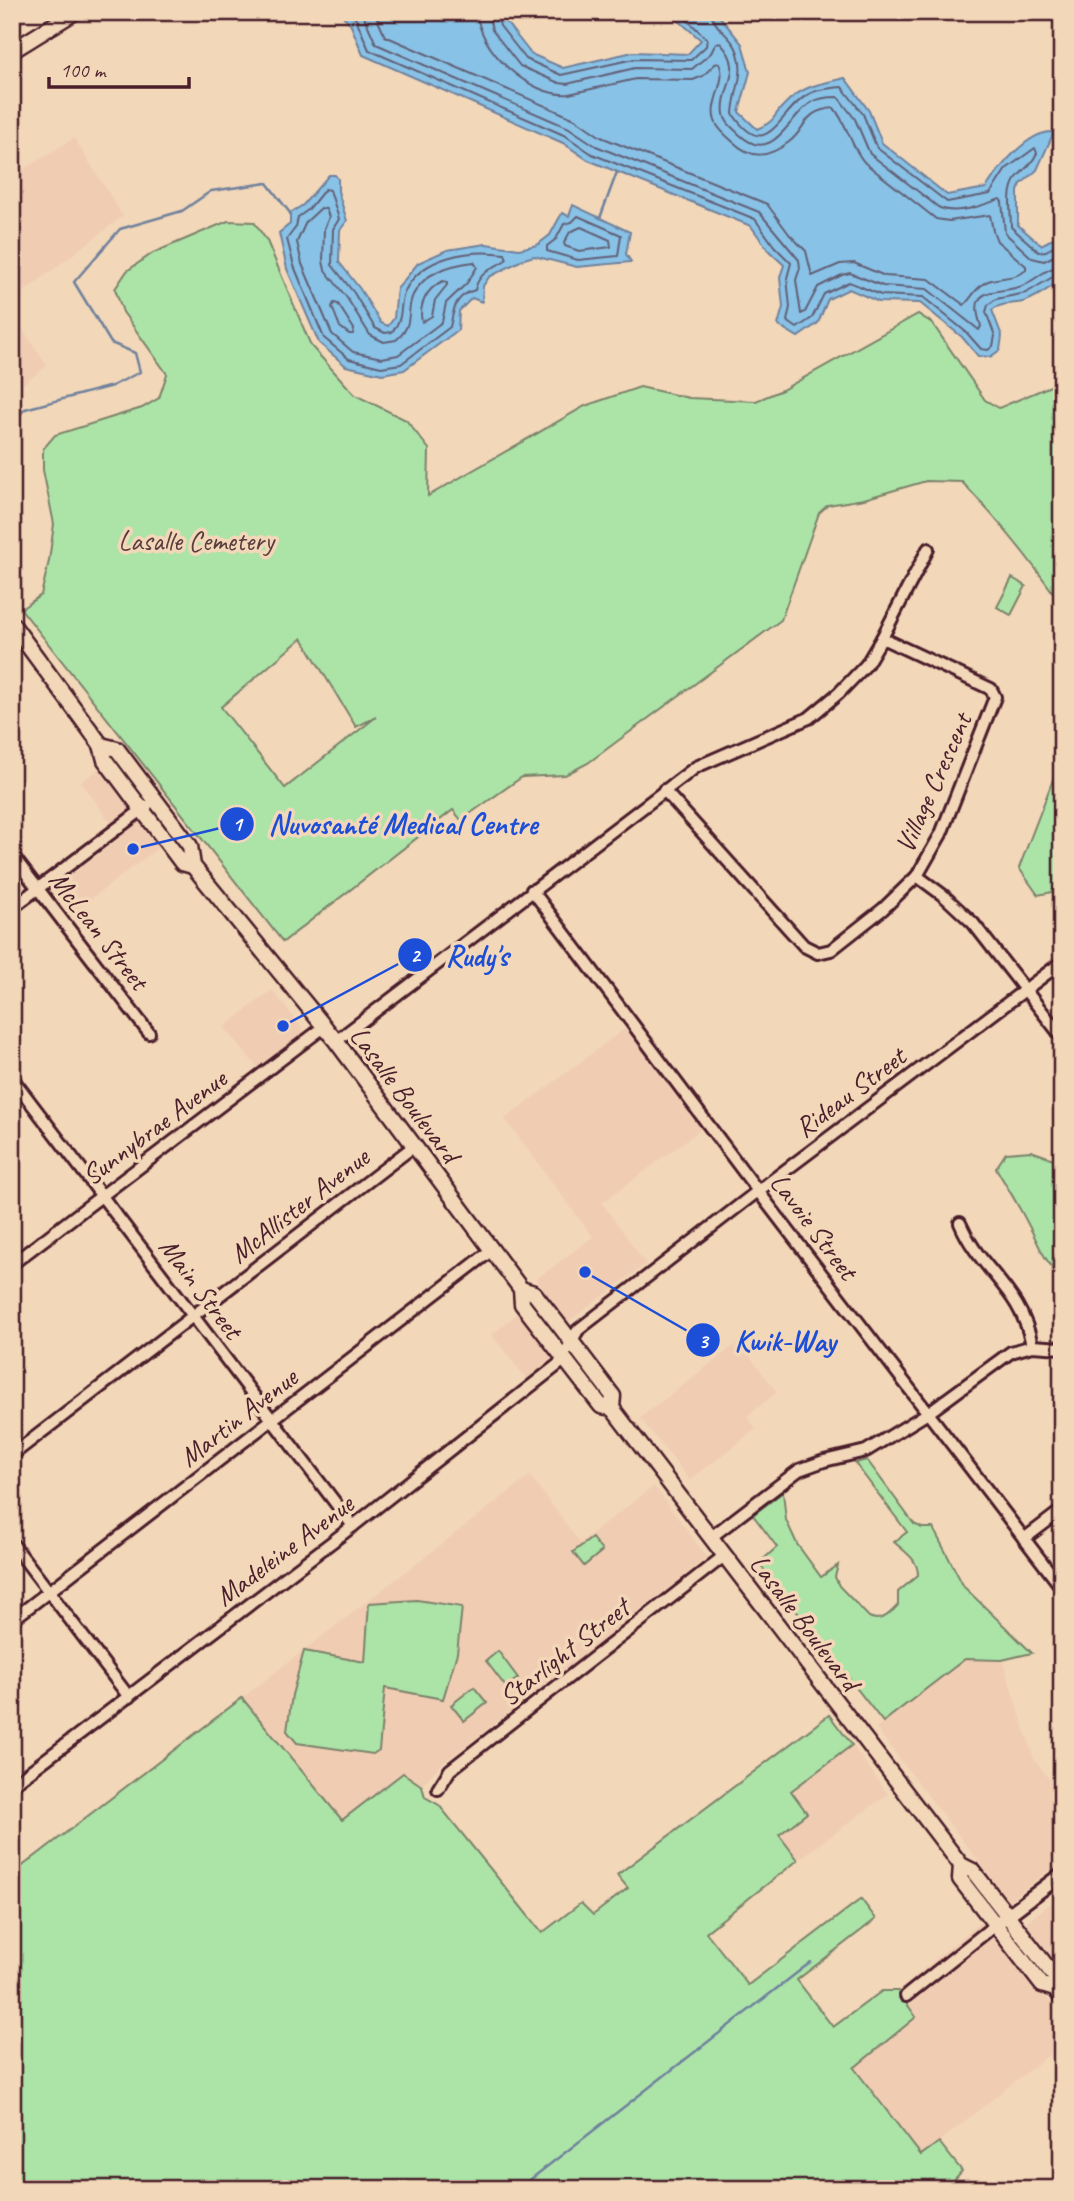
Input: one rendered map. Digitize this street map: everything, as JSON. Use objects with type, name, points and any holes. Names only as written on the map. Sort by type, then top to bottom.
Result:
[{"type":"main road","points":[[12,51],[75,12]]},
{"type":"main road","name":"Lasalle Boulevard","points":[[12,624],[101,745],[105,760],[142,810],[182,863],[193,866]]},
{"type":"main road","name":"Lasalle Boulevard","points":[[101,745],[117,748],[190,846],[193,866],[336,1041],[521,1289],[522,1304],[562,1357],[600,1406],[612,1408]]},
{"type":"main road","name":"Lasalle Boulevard","points":[[521,1289],[534,1293],[572,1341],[613,1396],[612,1408],[961,1865],[973,1871],[1008,1915],[1055,1977],[1058,1993]]},
{"type":"main road","name":"Lasalle Boulevard","points":[[961,1865],[960,1879],[1042,1985],[1058,1993]]},
{"type":"street","points":[[336,1041],[696,767],[809,718],[839,693],[866,665],[928,549]]},
{"type":"street","name":"Village Crescent","points":[[664,790],[804,946],[818,953],[831,950],[883,909],[917,876],[941,834],[995,697],[991,689],[882,638]]},
{"type":"street","points":[[12,908],[155,800]]},
{"type":"street","name":"McLean Street","points":[[12,855],[149,1033]]},
{"type":"street","points":[[917,876],[973,923],[1062,1037]]},
{"type":"street","name":"Lavoie Street","points":[[532,890],[1062,1588]]},
{"type":"street","name":"Rideau Street","points":[[572,1341],[578,1330],[1062,962]]},
{"type":"street","name":"Sunnybrae Avenue","points":[[12,1264],[324,1027]]},
{"type":"street","name":"Main Street","points":[[12,1078],[353,1526]]},
{"type":"street","name":"McAllister Avenue","points":[[12,1455],[414,1146]]},
{"type":"street","points":[[960,1223],[966,1238],[1019,1306],[1029,1329],[1032,1346]]},
{"type":"street","name":"Martin Avenue","points":[[12,1620],[492,1250]]},
{"type":"street","name":"Madeleine Avenue","points":[[12,1785],[353,1526],[559,1364],[572,1341]]},
{"type":"street","points":[[710,1538],[799,1471],[824,1461],[866,1451],[928,1413],[1011,1352],[1032,1346],[1062,1348]]},
{"type":"street","points":[[1024,1539],[1062,1510]]},
{"type":"street","points":[[12,1543],[129,1697]]},
{"type":"street","name":"Starlight Street","points":[[438,1789],[450,1770],[724,1556]]},
{"type":"street","points":[[906,1996],[1062,1874]]},
{"type":"shaded area","points":[[74,138],[123,216],[12,301],[12,177]]},
{"type":"shaded area","points":[[12,313],[47,366],[12,392]]},
{"type":"shaded area","points":[[100,768],[159,847],[71,914],[53,889],[121,837],[81,782]]},
{"type":"shaded area","points":[[272,990],[306,1033],[259,1069],[224,1027]]},
{"type":"shaded area","points":[[627,1027],[705,1126],[602,1203],[646,1264],[568,1322],[536,1279],[593,1237],[505,1119]]},
{"type":"shaded area","points":[[520,1311],[554,1356],[528,1381],[492,1335]]},
{"type":"shaded area","points":[[739,1342],[777,1392],[747,1416],[756,1429],[690,1480],[640,1418]]},
{"type":"shaded area","points":[[530,1476],[580,1543],[654,1486],[707,1557],[634,1617],[443,1763],[422,1784],[403,1774],[342,1820],[242,1698]]},
{"type":"shaded area","points":[[965,1659],[1002,1660],[1034,1759],[1062,1797],[1062,1860],[1009,1901],[876,1728]]},
{"type":"shaded area","points":[[852,1745],[888,1794],[798,1860],[779,1835],[807,1813],[791,1792]]},
{"type":"shaded area","points":[[1062,1894],[1062,1970],[1026,1923]]},
{"type":"shaded area","points":[[984,1919],[1062,2017],[1062,2044],[921,2156],[854,2067],[916,2018],[898,1991]]},
{"type":"green space","name":"Lasalle Cemetery","points":[[228,221],[254,222],[267,241],[311,346],[355,395],[406,420],[429,449],[428,496],[585,406],[640,387],[689,398],[756,401],[782,390],[918,314],[932,323],[985,400],[999,408],[1062,381],[1062,606],[1015,542],[962,482],[926,481],[864,499],[828,505],[819,513],[781,620],[588,763],[565,775],[522,777],[461,820],[453,810],[283,942],[21,609],[41,595],[49,561],[54,524],[43,470],[43,449],[55,435],[142,408],[159,398],[167,374],[123,312],[115,289],[127,271],[153,253]],"holes":[[[302,638],[356,727],[376,717],[285,788],[221,707]]]},
{"type":"green space","points":[[1012,578],[1026,586],[1011,615],[997,607]]},
{"type":"green space","points":[[1062,756],[1062,890],[1038,895],[1019,868]]},
{"type":"green space","points":[[1031,1151],[1062,1162],[1062,1276],[1046,1259],[996,1168],[1006,1153]]},
{"type":"green space","points":[[867,1460],[914,1524],[922,1528],[933,1528],[964,1587],[1032,1653],[1002,1660],[965,1659],[883,1722],[759,1563],[777,1547],[753,1515],[783,1492],[786,1520],[797,1544],[821,1577],[838,1565],[835,1577],[839,1586],[869,1617],[885,1617],[898,1605],[898,1592],[918,1575],[916,1564],[894,1542],[907,1532],[855,1463]]},
{"type":"green space","points":[[592,1538],[602,1551],[584,1566],[573,1552]]},
{"type":"green space","points":[[417,1600],[462,1607],[457,1653],[443,1699],[385,1688],[379,1750],[373,1754],[297,1743],[287,1731],[292,1695],[304,1651],[365,1662],[369,1603]]},
{"type":"green space","points":[[498,1651],[518,1678],[506,1687],[486,1661]]},
{"type":"green space","points":[[474,1687],[487,1703],[464,1721],[451,1705]]},
{"type":"green space","points":[[242,1698],[342,1820],[403,1773],[422,1786],[425,1797],[439,1805],[542,1933],[581,1903],[593,1915],[628,1888],[617,1875],[829,1715],[852,1745],[791,1791],[807,1813],[779,1835],[798,1860],[706,1932],[748,1985],[861,1899],[876,1919],[797,1980],[833,2027],[882,1991],[898,1991],[916,2017],[854,2068],[921,2155],[939,2142],[962,2171],[946,2189],[12,2189],[12,1874]]},
{"type":"water","points":[[339,12],[503,12],[506,22],[531,54],[563,68],[633,52],[688,54],[701,40],[669,12],[716,12],[742,44],[750,72],[739,112],[757,129],[771,121],[781,108],[799,93],[813,86],[845,78],[869,111],[882,143],[947,195],[986,188],[1006,161],[1024,144],[1044,133],[1054,132],[1037,170],[1021,184],[1018,191],[1018,225],[1041,245],[1062,234],[1062,280],[1030,299],[992,310],[1002,336],[1000,350],[990,357],[978,356],[962,337],[920,303],[879,302],[849,289],[828,299],[818,323],[798,337],[778,325],[783,307],[780,277],[784,265],[769,251],[751,226],[588,160],[563,143],[363,55],[350,23]]},
{"type":"water","points":[[329,175],[335,175],[338,179],[338,191],[347,221],[340,230],[339,262],[381,323],[388,326],[394,318],[397,289],[418,263],[447,250],[486,244],[519,249],[537,245],[550,235],[562,213],[569,216],[573,205],[630,232],[626,254],[631,262],[577,267],[534,256],[524,259],[489,277],[483,286],[482,302],[472,298],[459,311],[458,330],[404,370],[382,374],[346,366],[319,343],[287,269],[279,233],[290,224],[290,213],[303,205]]},
{"type":"waterway","points":[[1052,133],[1062,124]]},
{"type":"waterway","points":[[600,218],[617,172]]},
{"type":"waterway","points":[[12,422],[25,409],[112,386],[140,372],[135,353],[111,343],[74,282],[120,229],[182,211],[211,191],[267,183],[290,213]]},
{"type":"waterway","points":[[12,498],[15,505],[12,522]]},
{"type":"waterway","points":[[518,2189],[811,1962]]},
{"type":"place","name":"Nuvosanté Medical Centre","points":[[133,849]]},
{"type":"place","name":"Rudy's","points":[[283,1026]]},
{"type":"place","name":"Kwik-Way","points":[[585,1272]]}]
